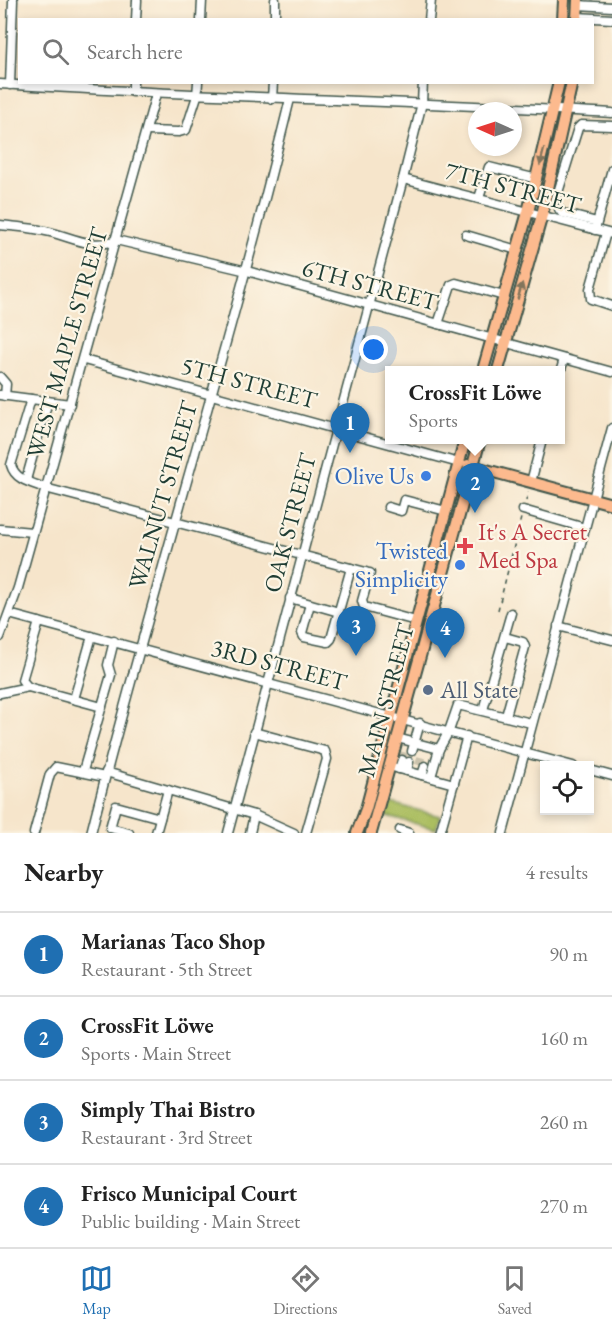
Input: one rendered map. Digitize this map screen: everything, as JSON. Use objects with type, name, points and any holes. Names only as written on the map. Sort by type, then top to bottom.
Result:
[{"type":"main road","points":[[563,18],[564,0]]},
{"type":"main road","points":[[577,18],[578,2]]},
{"type":"main road","points":[[499,366],[542,215],[554,187],[561,110],[559,84]]},
{"type":"main road","points":[[484,366],[537,179],[571,84]]},
{"type":"main road","name":"MAIN STREET","points":[[357,833],[366,809],[464,444]]},
{"type":"main road","name":"MAIN STREET","points":[[371,833],[401,765],[407,744],[402,718],[479,444]]},
{"type":"main road","name":"5TH STREET","points":[[459,463],[612,504]]},
{"type":"street","points":[[10,85],[13,0]]},
{"type":"street","points":[[136,18],[137,0]]},
{"type":"street","points":[[201,18],[202,0]]},
{"type":"street","points":[[275,0],[275,18]]},
{"type":"street","points":[[429,18],[431,0]]},
{"type":"street","points":[[578,2],[612,7]]},
{"type":"street","points":[[594,18],[612,19]]},
{"type":"street","points":[[0,84],[133,87],[156,94],[422,103],[612,113]]},
{"type":"street","points":[[147,131],[186,130],[197,96],[198,84]]},
{"type":"street","points":[[272,99],[273,84]]},
{"type":"street","name":"OAK STREET","points":[[228,833],[403,179],[422,103],[423,84]]},
{"type":"street","name":"WEST MAPLE STREET","points":[[0,637],[18,588],[32,532],[84,360],[156,94]]},
{"type":"street","name":"WALNUT STREET","points":[[91,833],[105,774],[247,271],[290,99]]},
{"type":"street","points":[[556,199],[554,187],[581,125],[612,126]]},
{"type":"street","points":[[559,143],[572,145]]},
{"type":"street","points":[[479,198],[489,166],[537,179]]},
{"type":"street","points":[[559,209],[562,213],[596,226],[612,169]]},
{"type":"street","name":"7TH STREET","points":[[403,179],[528,212],[596,226],[609,233]]},
{"type":"street","name":"6TH STREET","points":[[0,225],[56,234],[75,242],[105,244],[116,240],[247,271],[612,372]]},
{"type":"street","points":[[609,233],[590,289],[591,299],[612,306]]},
{"type":"street","points":[[466,236],[517,250]]},
{"type":"street","points":[[438,324],[451,285],[456,283],[504,296]]},
{"type":"street","points":[[563,366],[564,359]]},
{"type":"street","name":"5TH STREET","points":[[84,360],[385,443]]},
{"type":"street","points":[[0,377],[6,384],[2,395],[70,404]]},
{"type":"street","points":[[31,399],[11,465],[15,476],[45,488],[368,572],[362,601],[364,607],[416,621]]},
{"type":"street","points":[[26,480],[48,401]]},
{"type":"street","points":[[503,833],[612,428]]},
{"type":"street","name":"5TH STREET","points":[[390,444],[459,463]]},
{"type":"street","points":[[531,482],[541,444]]},
{"type":"street","points":[[388,507],[401,511],[404,500],[446,511]]},
{"type":"street","points":[[524,510],[585,528]]},
{"type":"street","points":[[0,529],[32,532]]},
{"type":"street","points":[[310,604],[302,633],[304,637],[325,643],[331,639],[351,568]]},
{"type":"street","points":[[290,598],[339,612]]},
{"type":"street","points":[[483,710],[512,613]]},
{"type":"street","name":"3RD STREET","points":[[9,614],[558,761]]},
{"type":"street","points":[[28,687],[22,680],[39,622]]},
{"type":"street","points":[[558,626],[612,640]]},
{"type":"street","points":[[74,699],[92,636]]},
{"type":"street","points":[[505,637],[523,642],[525,647],[506,716]]},
{"type":"street","points":[[83,771],[111,675],[108,665],[114,641]]},
{"type":"street","points":[[0,693],[28,687],[102,707]]},
{"type":"street","points":[[423,771],[429,750],[449,731],[458,705],[531,723]]},
{"type":"street","points":[[420,723],[407,744],[429,750]]},
{"type":"street","points":[[254,732],[325,750],[327,759],[306,833]]},
{"type":"street","points":[[440,833],[467,736]]},
{"type":"street","points":[[401,765],[454,784]]},
{"type":"street","points":[[34,833],[50,774],[56,767],[105,774],[168,790],[254,815],[294,833]]},
{"type":"street","points":[[594,771],[612,776]]},
{"type":"street","points":[[156,833],[168,790]]},
{"type":"street","points":[[129,833],[109,830],[116,806],[160,818]]},
{"type":"street","points":[[250,833],[254,815]]},
{"type":"street","points":[[400,830],[409,833]]},
{"type":"path","points":[[498,610],[531,482]]},
{"type":"green space","points":[[387,802],[440,816],[436,829],[383,815]]},
{"type":"tunnel","points":[[402,760],[405,749]]},
{"type":"tunnel","points":[[419,765],[422,754]]},
{"type":"place","name":"Marianas Taco Shop","points":[[350,453]]},
{"type":"place","name":"Olive Us","points":[[426,476]]},
{"type":"place","name":"CrossFit Löwe","points":[[475,513]]},
{"type":"place","name":"It's A Secret Med Spa","points":[[465,546]]},
{"type":"place","name":"Twisted Simplicity","points":[[460,565]]},
{"type":"place","name":"Simply Thai Bistro","points":[[356,656]]},
{"type":"place","name":"Frisco Municipal Court","points":[[445,658]]},
{"type":"place","name":"All State","points":[[428,690]]}]
